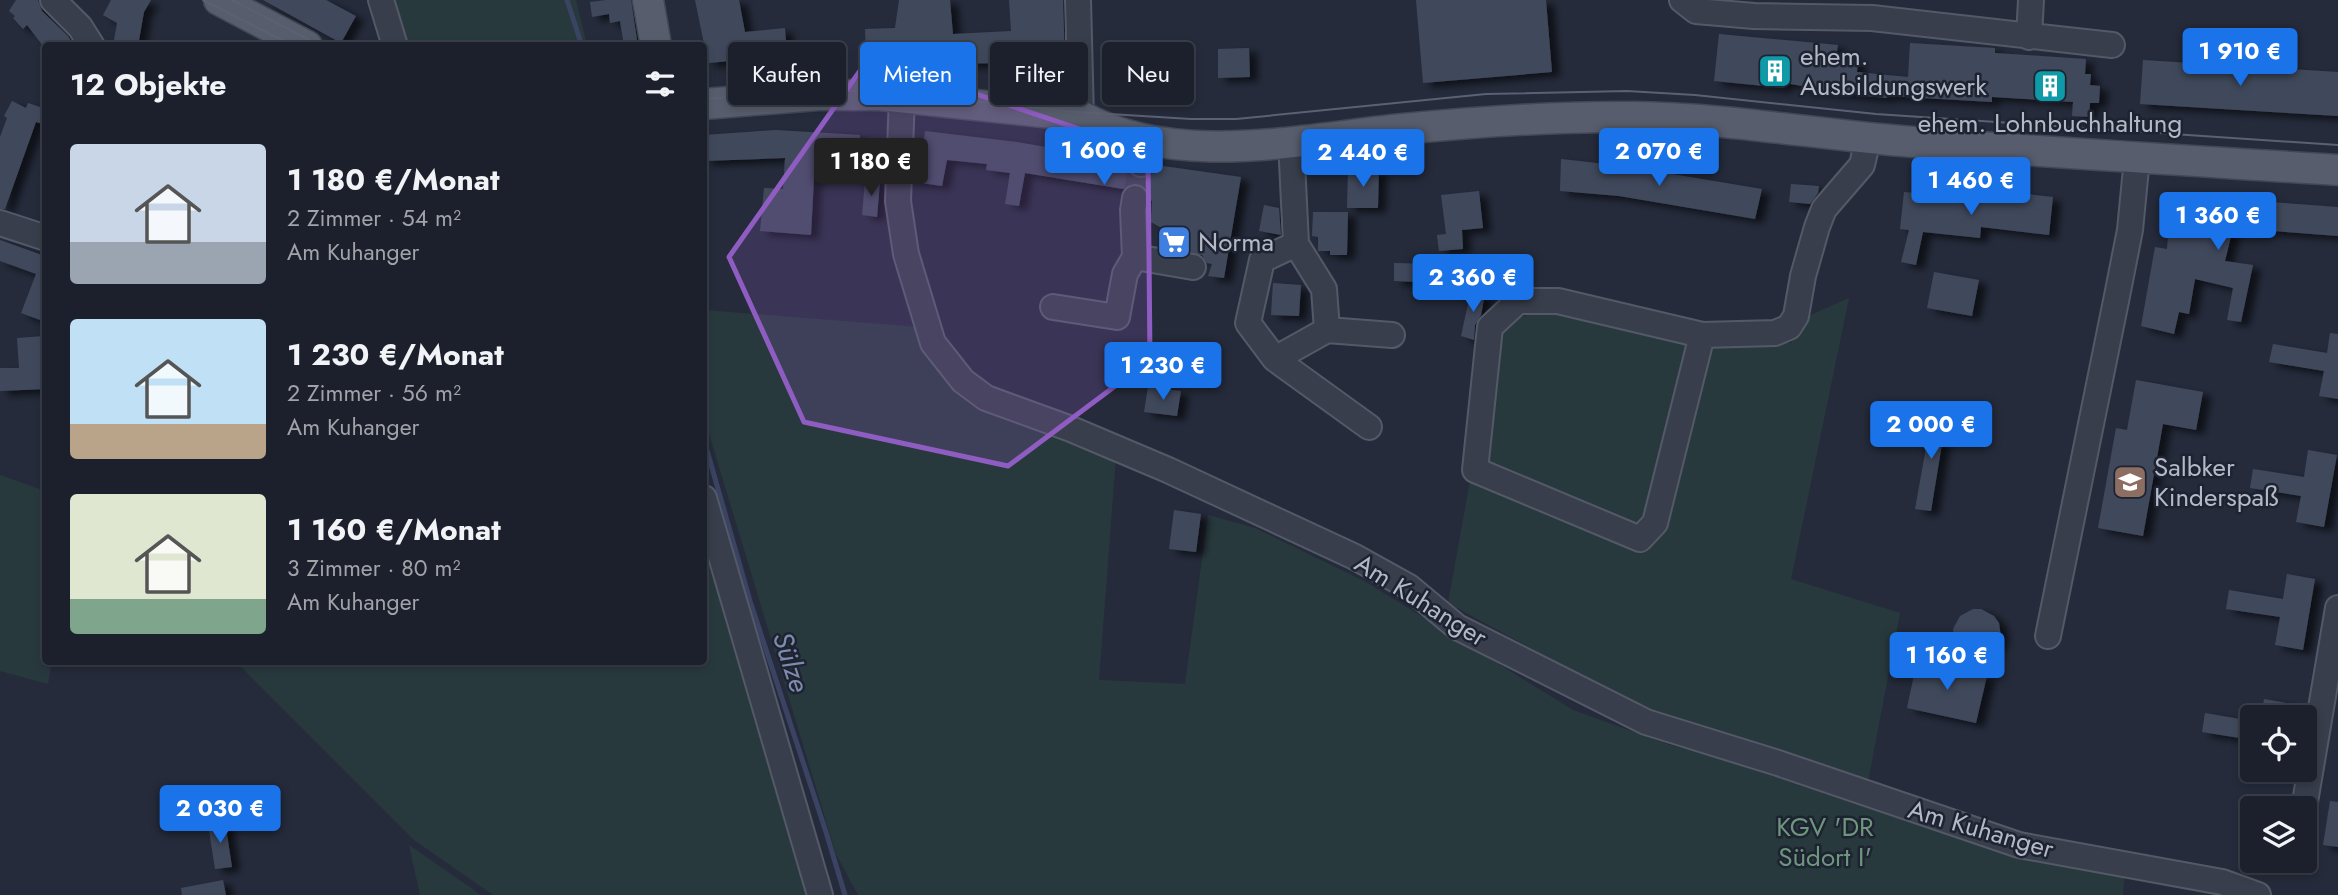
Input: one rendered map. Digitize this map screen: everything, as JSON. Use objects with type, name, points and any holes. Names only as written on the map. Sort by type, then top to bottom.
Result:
[{"type":"main road","points":[[219,0],[299,42]]},
{"type":"main road","points":[[648,0],[655,42]]},
{"type":"main road","points":[[707,104],[818,95],[860,96]]},
{"type":"main road","points":[[976,104],[1081,116],[1143,152],[1482,122],[1635,117],[1868,139],[2338,170]]},
{"type":"street","points":[[52,0],[80,27],[89,42]]},
{"type":"street","points":[[381,0],[394,42]]},
{"type":"street","points":[[1079,0],[1081,116]]},
{"type":"street","points":[[1682,0],[1696,11],[1754,16],[1872,18],[2112,45]]},
{"type":"street","points":[[2029,37],[2031,0]]},
{"type":"street","name":"Am Kuhanger","points":[[902,105],[898,201],[906,254],[933,343],[963,381],[986,398],[1071,429],[1168,470],[1356,557],[1409,587],[1457,628],[1646,722],[1778,763],[2020,845],[2222,882],[2258,895]]},
{"type":"street","points":[[1702,335],[1655,523],[1640,539],[1475,470],[1490,327],[1518,301],[1558,302],[1702,335],[1775,333],[1789,327],[1796,316],[1816,227],[1825,209],[1862,165],[1868,139]]},
{"type":"street","points":[[1291,141],[1296,244],[1324,289],[1327,330]]},
{"type":"street","points":[[2048,636],[2118,296],[2130,230],[2137,158]]},
{"type":"street","points":[[1053,307],[1117,317],[1125,274],[1135,257],[1135,198]]},
{"type":"street","points":[[0,223],[42,237]]},
{"type":"street","points":[[1296,244],[1262,260],[1248,323],[1275,359],[1369,427]]},
{"type":"street","points":[[1135,257],[1193,267]]},
{"type":"street","points":[[1275,359],[1327,330],[1392,335]]},
{"type":"street","points":[[707,508],[820,895]]},
{"type":"street","points":[[2306,796],[2338,608]]},
{"type":"highlighted area","points":[[869,58],[1148,152],[1150,360],[1008,466],[804,422],[729,257]]},
{"type":"green space","points":[[391,0],[576,0],[586,42],[404,42]]},
{"type":"green space","points":[[1849,298],[1791,579],[1900,613],[1868,782],[1642,709],[1448,603],[1498,325],[1545,309],[1679,341],[1791,343],[1804,318]]},
{"type":"green space","name":"KGV 'DR Südort I'","points":[[707,310],[919,327],[941,373],[964,391],[1116,457],[1099,680],[1185,684],[1208,515],[1255,528],[1366,582],[1573,710],[1673,746],[1778,769],[2125,869],[2123,895],[858,895],[836,854],[707,427]]},
{"type":"green space","points":[[0,475],[42,490],[42,665],[51,665],[48,684],[0,671]]},
{"type":"green space","points":[[707,558],[810,895],[493,895],[414,840],[239,665],[707,665]]},
{"type":"green space","points":[[409,845],[481,895],[420,895]]},
{"type":"building","points":[[16,0],[38,0],[42,11],[72,42],[42,42],[42,45],[27,25],[23,29],[9,11]]},
{"type":"building","points":[[111,0],[151,0],[144,12],[139,42],[114,42],[117,23],[103,15]]},
{"type":"building","points":[[263,0],[326,0],[356,16],[339,42]]},
{"type":"building","points":[[631,0],[637,42],[623,42],[620,21],[610,23],[609,14],[592,17],[590,2]]},
{"type":"building","points":[[695,0],[739,0],[745,32],[785,28],[786,42],[728,42],[728,61],[708,63],[707,42],[704,42]]},
{"type":"building","points":[[899,0],[950,0],[953,34],[1011,31],[1009,0],[1063,0],[1064,42],[990,42],[990,63],[976,63],[976,42],[866,42],[865,29],[895,28]]},
{"type":"building","points":[[1416,0],[1546,0],[1552,72],[1423,83]]},
{"type":"building","points":[[1719,34],[1838,45],[1836,58],[1858,60],[1857,72],[1908,77],[1910,43],[1995,48],[1995,53],[2086,59],[2085,74],[2091,74],[2090,85],[2100,86],[2099,103],[2090,103],[2089,117],[2072,116],[2073,102],[1992,97],[1992,102],[1887,98],[1802,90],[1802,86],[1785,83],[1784,88],[1714,81]]},
{"type":"building","points":[[1249,48],[1250,77],[1218,78],[1218,49]]},
{"type":"building","points":[[2143,60],[2338,72],[2338,116],[2140,104]]},
{"type":"building","points":[[12,101],[26,108],[28,103],[42,108],[42,124],[36,122],[5,209],[0,209],[0,137],[7,118],[4,116]]},
{"type":"building","points":[[776,130],[860,135],[858,163],[815,160],[811,235],[760,231],[764,188],[783,189],[785,158],[707,161],[707,135]]},
{"type":"building","points":[[925,131],[1017,142],[1126,161],[1131,175],[1139,179],[1152,174],[1156,165],[1241,177],[1224,278],[1208,276],[1212,264],[1207,263],[1202,255],[1162,247],[1165,230],[1151,222],[1152,201],[1145,187],[1138,184],[1130,184],[1123,189],[1025,173],[1019,206],[1005,204],[1010,173],[986,170],[987,164],[947,160],[942,186],[914,182],[915,148],[923,149]]},
{"type":"building","points":[[1561,159],[1624,166],[1762,189],[1755,219],[1619,196],[1560,191]]},
{"type":"building","points":[[1348,169],[1379,169],[1378,208],[1347,208]]},
{"type":"building","points":[[865,180],[880,181],[877,217],[862,215]]},
{"type":"building","points":[[1791,184],[1819,186],[1818,193],[1810,204],[1789,202]]},
{"type":"building","points":[[1479,191],[1483,228],[1462,230],[1463,249],[1439,251],[1437,235],[1446,234],[1441,195]]},
{"type":"building","points":[[1904,192],[2007,201],[2008,192],[2053,197],[2049,235],[1981,227],[1980,238],[1923,232],[1916,265],[1901,262],[1909,230],[1900,229]]},
{"type":"building","points":[[2171,200],[2243,205],[2243,200],[2338,207],[2338,236],[2233,228],[2225,261],[2253,265],[2241,322],[2227,320],[2233,288],[2195,279],[2189,314],[2179,312],[2174,334],[2141,326],[2155,247],[2167,249]]},
{"type":"building","points":[[1264,205],[1279,208],[1281,235],[1259,231]]},
{"type":"building","points":[[1313,212],[1348,212],[1347,255],[1330,255],[1330,251],[1318,251],[1318,237],[1312,236]]},
{"type":"building","points":[[0,240],[42,255],[40,320],[21,313],[36,274],[0,261]]},
{"type":"building","points":[[1394,263],[1432,264],[1488,279],[1487,285],[1394,281]]},
{"type":"building","points":[[1934,272],[1979,280],[1972,316],[1927,308]]},
{"type":"building","points":[[1273,283],[1301,285],[1299,316],[1271,315]]},
{"type":"building","points":[[1471,290],[1485,294],[1481,315],[1475,325],[1474,340],[1461,336]]},
{"type":"building","points":[[2330,333],[2338,334],[2338,399],[2319,396],[2324,371],[2269,362],[2273,344],[2327,353]]},
{"type":"building","points":[[42,336],[42,389],[0,391],[0,368],[19,368],[17,338]]},
{"type":"building","name":"Salbker Kinderspaß","points":[[2136,380],[2203,392],[2196,430],[2163,424],[2143,536],[2098,528],[2116,428],[2127,430]]},
{"type":"building","points":[[1148,387],[1181,391],[1177,416],[1144,412]]},
{"type":"building","points":[[1933,409],[1947,413],[1931,511],[1915,509]]},
{"type":"building","points":[[2308,450],[2337,455],[2324,527],[2296,522],[2301,496],[2250,488],[2253,469],[2304,477]]},
{"type":"building","points":[[1174,510],[1201,514],[1196,552],[1169,549]]},
{"type":"building","points":[[2287,574],[2315,579],[2303,650],[2275,645],[2280,617],[2226,609],[2229,590],[2283,599]]},
{"type":"building","points":[[1973,609],[1981,609],[1994,616],[1999,623],[2001,637],[1994,651],[1971,668],[1955,644],[1953,629],[1960,616]]},
{"type":"building","points":[[1917,661],[1987,676],[1976,723],[1907,708]]},
{"type":"building","points":[[2264,699],[2292,704],[2292,705],[2263,705]]},
{"type":"building","points":[[2205,713],[2240,719],[2240,738],[2202,732]]},
{"type":"building","points":[[2330,801],[2338,802],[2338,847],[2323,845]]},
{"type":"building","points":[[225,821],[232,867],[215,869],[208,824]]},
{"type":"building","points":[[223,880],[226,895],[182,895],[181,888]]},
{"type":"waterway","name":"Sülze","points":[[567,0],[581,42]]},
{"type":"waterway","name":"Sülze","points":[[707,450],[750,601],[845,895]]},
{"type":"tunnel","points":[[1135,198],[1141,164]]},
{"type":"tram line","points":[[203,0],[286,42]]},
{"type":"tram line","points":[[232,0],[313,42]]},
{"type":"tram line","points":[[707,99],[818,91],[881,91],[1077,112],[1236,119],[1486,94],[1627,91],[1695,95],[1876,114],[2338,145]]},
{"type":"place","name":"ehem. Ausbildungswerk","points":[[1775,71]]},
{"type":"place","name":"ehem. Lohnbuchhaltung","points":[[2050,86]]},
{"type":"place","name":"Norma","points":[[1174,242]]},
{"type":"place","name":"Salbker Kinderspaß","points":[[2130,482]]}]
